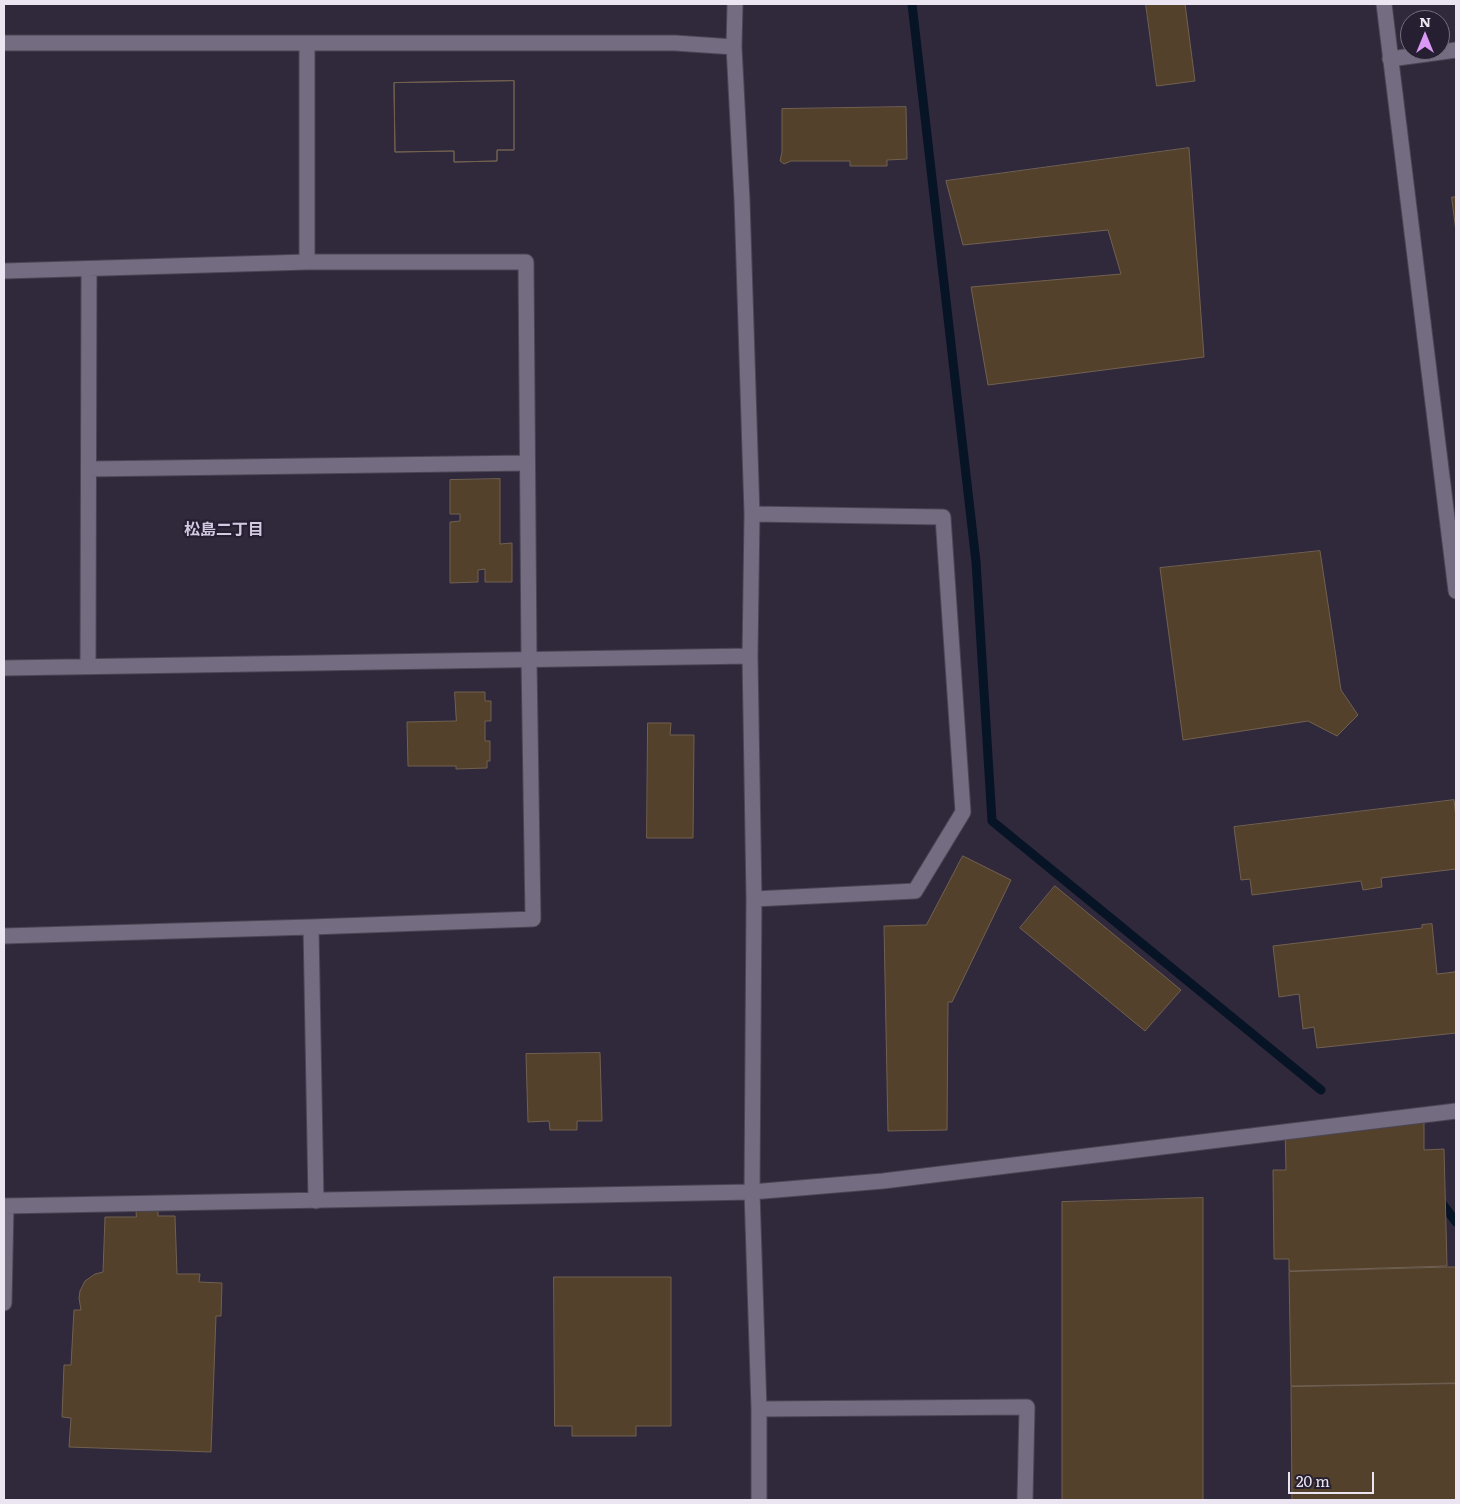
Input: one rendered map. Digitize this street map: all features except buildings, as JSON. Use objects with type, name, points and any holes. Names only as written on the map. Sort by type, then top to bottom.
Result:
[{"type":"street","points":[[735,4],[734,47],[742,200],[752,514],[750,656],[754,900],[752,1192],[759,1500]]},
{"type":"street","points":[[1384,4],[1456,591]]},
{"type":"street","points":[[4,43],[675,43],[734,47]]},
{"type":"street","points":[[307,43],[307,262]]},
{"type":"street","points":[[1390,59],[1456,50]]},
{"type":"street","points":[[4,271],[307,262],[526,262],[533,919],[4,936]]},
{"type":"street","points":[[88,666],[89,269]]},
{"type":"street","points":[[89,469],[527,463]]},
{"type":"street","points":[[752,514],[943,517],[963,812],[915,891],[754,900]]},
{"type":"street","points":[[4,668],[750,656]]},
{"type":"street","points":[[310,927],[316,1201]]},
{"type":"street","points":[[4,1303],[5,1206],[752,1192],[883,1182],[1456,1111]]},
{"type":"street","points":[[758,1409],[1027,1407],[1025,1500]]},
{"type":"waterway","points":[[912,4],[976,562],[992,821],[1321,1090]]},
{"type":"waterway","points":[[1438,1198],[1456,1222]]},
{"type":"district","name":"松島二丁目","points":[[224,530]]}]
